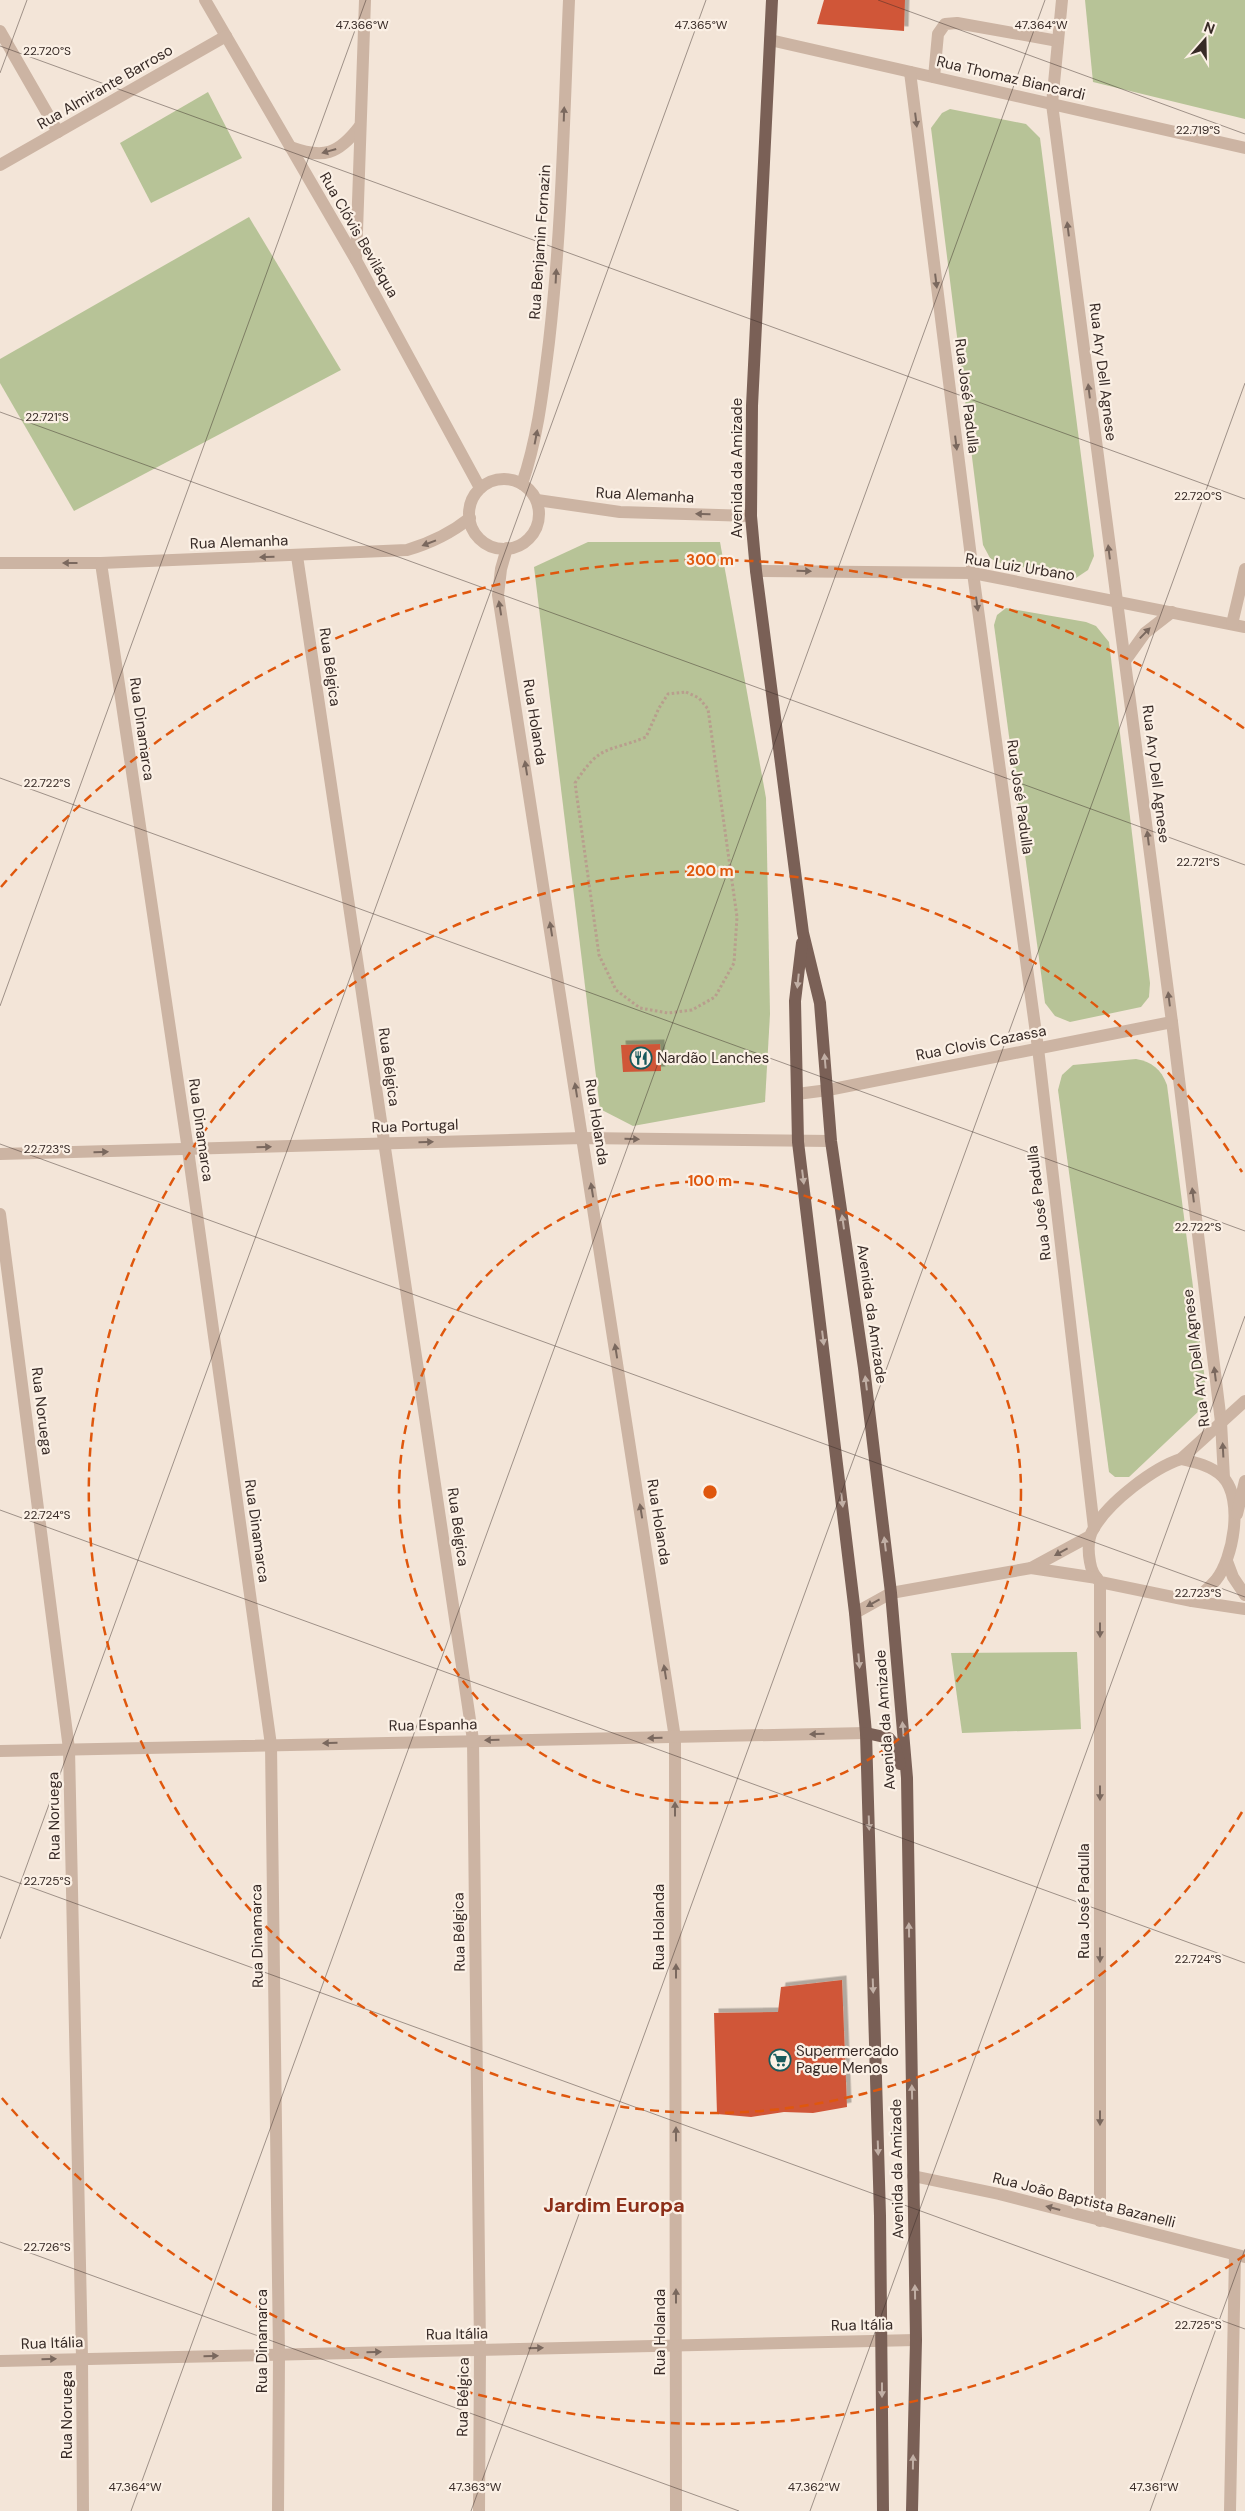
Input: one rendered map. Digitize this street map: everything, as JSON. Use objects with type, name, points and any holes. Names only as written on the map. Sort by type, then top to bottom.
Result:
[{"type":"main road","name":"Avenida da Amizade","points":[[772,0],[752,406],[751,516],[756,571],[803,933],[820,1003],[831,1141],[864,1368],[891,1592],[907,1778],[916,2340],[912,2511]]},
{"type":"main road","name":"Avenida da Amizade","points":[[803,933],[796,1001],[798,1142],[855,1612],[866,1733],[882,2342],[883,2511]]},
{"type":"main road","points":[[866,1733],[889,1738],[894,1744],[907,1778]]},
{"type":"street","name":"Rua Clóvis Beviláqua","points":[[205,0],[356,260],[480,488]]},
{"type":"street","points":[[356,260],[365,0]]},
{"type":"street","name":"Rua Benjamin Fornazin","points":[[522,484],[532,454],[539,418],[555,286],[569,0]]},
{"type":"street","name":"Rua Ary Dell Agnese","points":[[1062,0],[1052,104],[1172,1022],[1221,1422],[1224,1478]]},
{"type":"street","points":[[934,78],[938,34],[945,24],[957,22],[1058,41]]},
{"type":"street","points":[[0,31],[58,132]]},
{"type":"street","name":"Rua Almirante Barroso","points":[[0,165],[226,36]]},
{"type":"street","name":"Rua Thomaz Biancardi","points":[[770,40],[1245,148]]},
{"type":"street","name":"Rua José Padulla","points":[[910,72],[973,573],[1038,1048],[1092,1532]]},
{"type":"street","points":[[290,147],[309,154],[329,152],[347,143],[360,126]]},
{"type":"street","points":[[500,479],[522,484],[530,490],[537,500],[539,513],[537,526],[530,537],[520,545],[496,548],[479,537],[470,518],[470,507],[480,488],[500,479]]},
{"type":"street","name":"Rua Alemanha","points":[[537,500],[620,512],[751,516]]},
{"type":"street","name":"Rua Alemanha","points":[[0,563],[101,564],[407,550],[431,543],[453,532],[470,518]]},
{"type":"street","name":"Rua Holanda","points":[[507,548],[500,569],[498,595],[584,1138],[675,1738],[676,2511]]},
{"type":"street","name":"Rua Bélgica","points":[[297,556],[473,1740],[480,2349],[478,2511]]},
{"type":"street","name":"Rua Dinamarca","points":[[101,564],[188,1150],[271,1745],[279,2355],[278,2511]]},
{"type":"street","points":[[1232,624],[1245,569]]},
{"type":"street","name":"Rua Luiz Urbano","points":[[756,571],[973,573],[1245,627]]},
{"type":"street","points":[[1125,661],[1145,633],[1172,612]]},
{"type":"street","name":"Rua Clovis Cazassa","points":[[797,1094],[828,1090],[1172,1022]]},
{"type":"street","name":"Rua Portugal","points":[[0,1154],[584,1138],[831,1141]]},
{"type":"street","name":"Rua Noruega","points":[[0,1214],[69,1749],[84,2511]]},
{"type":"street","points":[[1031,1568],[1092,1532],[1104,1515],[1154,1471],[1181,1459],[1245,1401]]},
{"type":"street","points":[[1181,1459],[1203,1465],[1224,1478],[1233,1501],[1236,1518]]},
{"type":"street","points":[[1192,1601],[1216,1579],[1227,1561],[1245,1481]]},
{"type":"street","points":[[1092,1532],[1089,1554],[1099,1580]]},
{"type":"street","points":[[1227,1561],[1233,1577],[1245,1595]]},
{"type":"street","points":[[855,1612],[891,1592],[1031,1568],[1245,1610]]},
{"type":"street","name":"Rua José Padulla","points":[[1099,1580],[1100,2221]]},
{"type":"street","name":"Rua Espanha","points":[[0,1751],[866,1733]]},
{"type":"street","name":"Rua João Baptista Bazanelli","points":[[913,2176],[999,2194],[1240,2256]]},
{"type":"street","points":[[1230,2511],[1240,2256]]},
{"type":"street","name":"Rua Itália","points":[[0,2361],[916,2340]]},
{"type":"path","points":[[686,692],[699,698],[708,709],[712,743],[737,917],[734,963],[715,998],[692,1010],[668,1013],[640,1008],[616,990],[599,955],[575,782],[589,761],[606,749],[628,745],[646,737],[659,708],[668,694],[686,692]]},
{"type":"green space","points":[[1085,0],[1245,0],[1245,119],[1093,82]]},
{"type":"green space","points":[[208,92],[242,158],[151,203],[120,143]]},
{"type":"green space","points":[[950,109],[1026,124],[1040,138],[1094,556],[1088,570],[1076,578],[997,562],[990,558],[983,545],[931,128],[942,113]]},
{"type":"green space","points":[[249,217],[341,370],[74,511],[0,383],[0,359]]},
{"type":"green space","points":[[588,542],[720,542],[766,798],[770,1014],[765,1102],[633,1126],[600,1109],[534,567]]},
{"type":"green space","points":[[1006,608],[1086,622],[1096,626],[1109,642],[1150,983],[1149,997],[1141,1007],[1070,1022],[1055,1016],[1045,1003],[994,625],[997,615]]},
{"type":"green space","points":[[1136,1059],[1147,1062],[1155,1067],[1167,1085],[1206,1388],[1201,1409],[1129,1477],[1115,1477],[1109,1472],[1058,1090],[1062,1075],[1073,1065]]},
{"type":"green space","points":[[1077,1652],[1081,1729],[962,1733],[951,1653]]},
{"type":"building","points":[[824,0],[905,0],[904,31],[817,24]]},
{"type":"building","name":"Nardão Lanches","points":[[660,1044],[661,1071],[623,1072],[621,1045]]},
{"type":"building","name":"Supermercado Pague Menos","points":[[842,1980],[847,2107],[813,2113],[784,2112],[751,2117],[717,2114],[714,2013],[778,2012],[781,1987]]},
{"type":"place","name":"Nardão Lanches","points":[[641,1058]]},
{"type":"place","name":"Supermercado Pague Menos","points":[[780,2060]]},
{"type":"district","name":"Jardim Europa","points":[[614,2205]]}]
